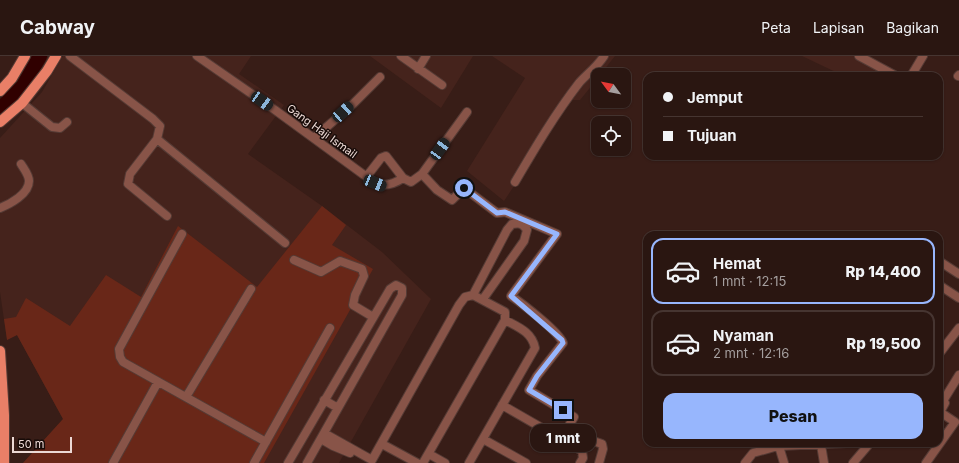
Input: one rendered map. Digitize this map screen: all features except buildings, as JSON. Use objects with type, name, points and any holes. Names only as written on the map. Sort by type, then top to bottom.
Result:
[{"type":"main road","points":[[0,92],[12,78],[25,56]]},
{"type":"main road","points":[[0,122],[22,103],[47,71],[56,56]]},
{"type":"main road","points":[[0,351],[4,415],[4,463]]},
{"type":"street","points":[[70,56],[160,126],[157,139],[130,174],[128,184],[168,216]]},
{"type":"street","name":"Gang Haji Ismail","points":[[197,56],[314,138],[375,183],[382,186],[396,182],[403,178]]},
{"type":"street","points":[[401,56],[442,85]]},
{"type":"street","points":[[418,68],[426,56]]},
{"type":"street","points":[[515,182],[550,124],[580,83],[599,64],[604,56]]},
{"type":"street","points":[[859,56],[889,72]]},
{"type":"street","points":[[914,72],[924,56]]},
{"type":"street","points":[[314,138],[353,104],[380,77]]},
{"type":"street","points":[[22,103],[52,127],[60,128],[67,122]]},
{"type":"street","points":[[367,176],[381,158],[386,156],[403,178],[411,182],[422,174],[467,112]]},
{"type":"street","points":[[157,139],[285,243]]},
{"type":"street","points":[[0,208],[11,203],[26,191],[29,182],[27,174],[21,164]]},
{"type":"street","points":[[422,174],[437,190],[452,200],[464,188],[497,213],[505,212],[557,234],[511,296],[549,327],[562,340],[563,343],[537,376],[529,390],[574,417],[567,429],[567,432],[602,444],[603,449],[599,463]]},
{"type":"street","points":[[474,295],[507,230],[512,224],[520,223],[527,230],[524,241],[482,299]]},
{"type":"street","points":[[182,234],[119,349],[120,357],[123,362],[266,442]]},
{"type":"street","points":[[294,260],[321,272],[340,261],[362,269],[364,276],[355,295],[353,305],[372,317]]},
{"type":"street","points":[[943,264],[959,274]]},
{"type":"street","points":[[288,463],[372,317],[390,289],[396,285],[402,288],[402,295],[307,463]]},
{"type":"street","points":[[943,288],[959,298]]},
{"type":"street","points":[[186,397],[251,289]]},
{"type":"street","points":[[322,436],[372,460],[459,304],[465,296],[474,295],[505,312],[505,320],[424,463]]},
{"type":"street","points":[[469,463],[535,348],[534,340],[524,330],[505,320]]},
{"type":"street","points":[[254,463],[330,328]]},
{"type":"street","points":[[943,349],[959,328]]},
{"type":"street","points":[[943,401],[959,375]]},
{"type":"street","points":[[113,463],[158,382]]},
{"type":"street","points":[[324,400],[338,408]]},
{"type":"street","points":[[502,405],[582,451],[583,458],[580,463]]},
{"type":"street","points":[[943,414],[955,422],[943,439]]},
{"type":"street","points":[[483,439],[526,463]]},
{"type":"street","points":[[382,444],[417,463]]},
{"type":"street","points":[[744,463],[753,453],[770,447]]},
{"type":"street","points":[[779,447],[784,463]]},
{"type":"street","points":[[821,447],[824,463]]},
{"type":"street","points":[[853,463],[867,447]]},
{"type":"street","points":[[926,463],[937,447]]},
{"type":"street","points":[[356,453],[369,463]]},
{"type":"street","points":[[428,454],[445,463]]},
{"type":"shaded area","points":[[63,56],[251,56],[239,74],[284,105],[248,154],[322,206],[382,252],[431,299],[339,463],[23,463],[63,419],[17,335],[7,340],[0,292],[0,138],[42,92]]},
{"type":"shaded area","points":[[370,56],[473,56],[441,108]]},
{"type":"shaded area","points":[[492,56],[615,56],[606,68],[591,68],[591,87],[580,100],[571,100],[504,201],[467,171],[525,78]]},
{"type":"shaded area","points":[[802,56],[863,56],[894,72],[836,72]]},
{"type":"shaded area","points":[[322,206],[346,225],[332,245],[373,269],[264,463],[23,463],[63,419],[17,335],[7,340],[4,319],[16,317],[26,298],[70,326],[106,275],[141,297],[178,226],[257,287]]},
{"type":"waterway","points":[[0,109],[23,86],[40,56]]},
{"type":"route","points":[[464,188],[497,213],[505,212],[557,234],[511,296],[562,340],[563,343],[537,376],[529,390],[563,410]]}]
